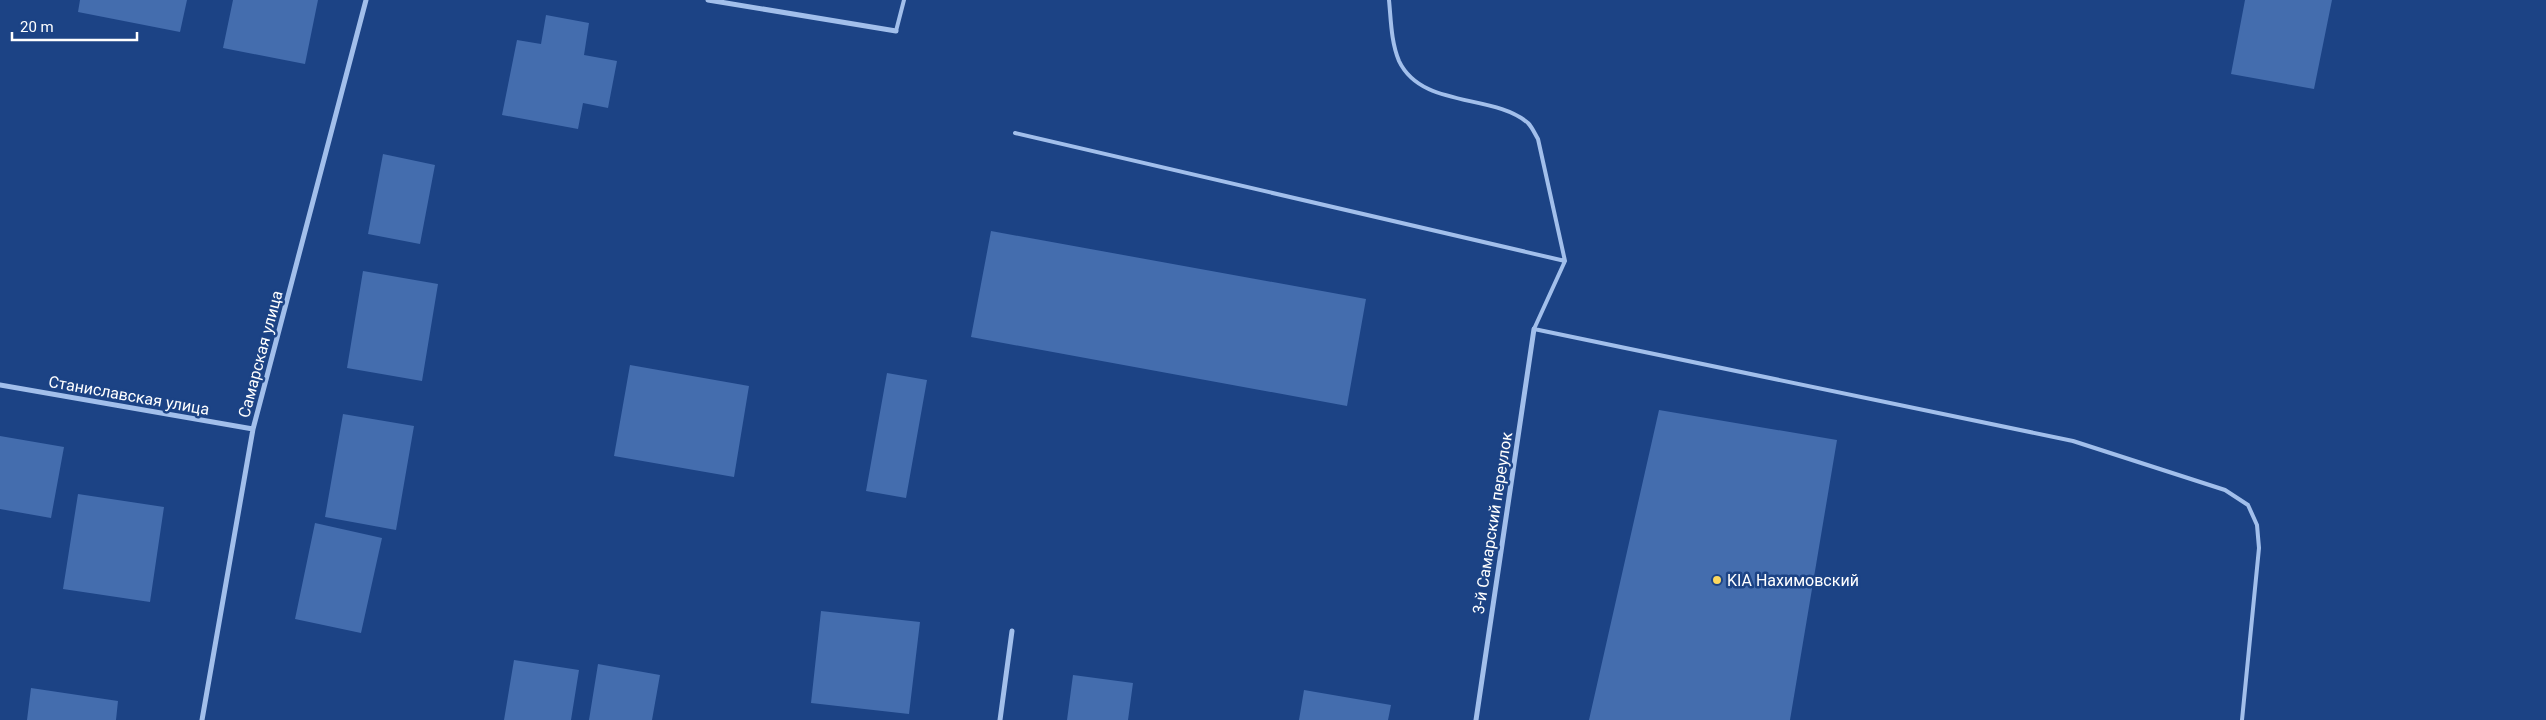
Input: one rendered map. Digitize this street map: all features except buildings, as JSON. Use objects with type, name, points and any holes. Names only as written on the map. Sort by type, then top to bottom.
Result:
[{"type":"street","name":"Самарская улица","points":[[202,720],[253,429],[366,0]]},
{"type":"street","points":[[708,0],[896,31]]},
{"type":"street","name":"3-й Самарский переулок","points":[[1476,720],[1534,329]]},
{"type":"street","name":"Станиславская улица","points":[[0,384],[253,429]]},
{"type":"street","points":[[1000,720],[1012,631]]},
{"type":"lane","points":[[896,31],[904,0]]},
{"type":"lane","points":[[1389,0],[1394,47],[1400,62],[1410,74],[1422,84],[1440,93],[1517,115],[1529,124],[1538,139],[1565,261],[1534,329],[2073,441],[2226,490],[2248,505],[2257,525],[2259,548],[2242,720]]},
{"type":"lane","points":[[1015,133],[1565,261]]},
{"type":"place","name":"KIA Нахимовский","points":[[1717,580]]}]
